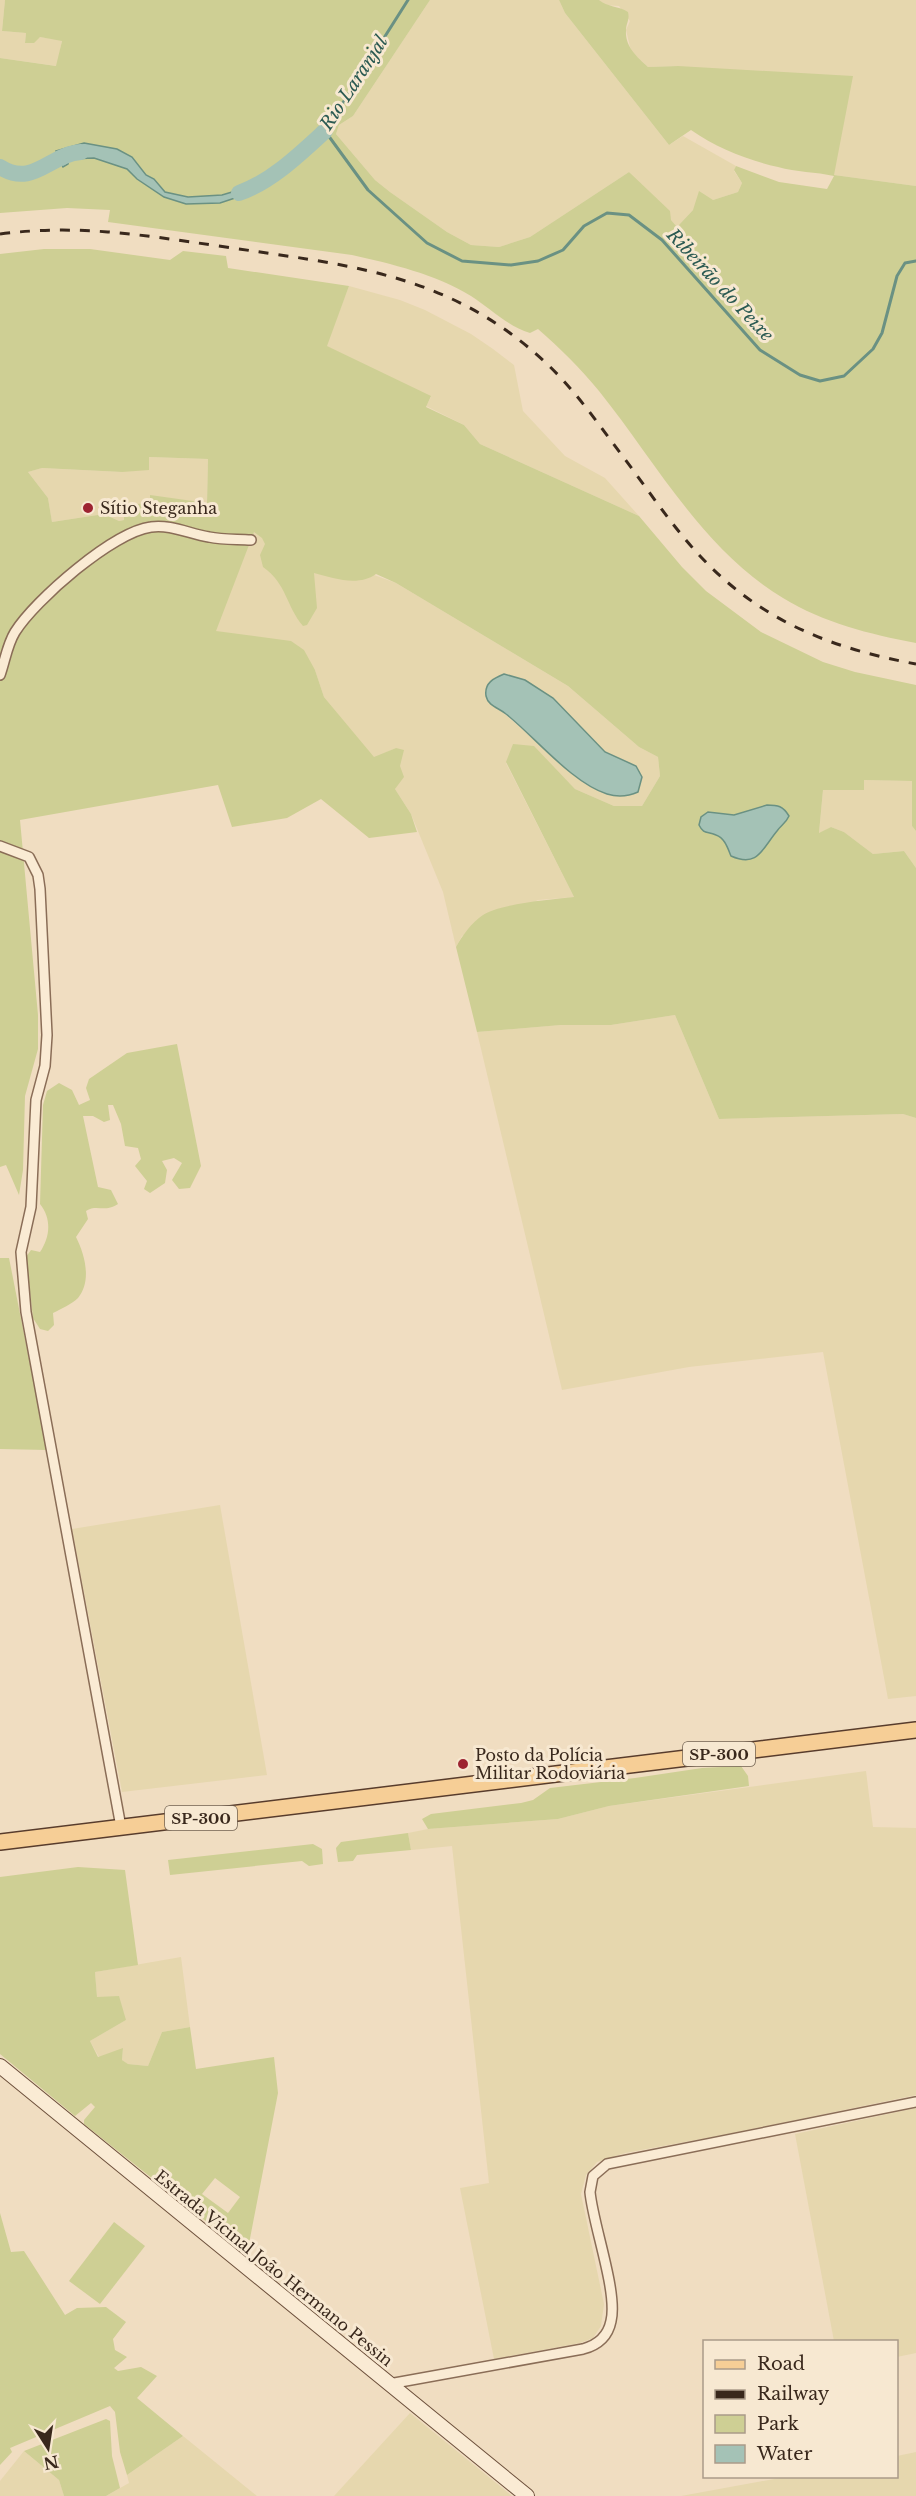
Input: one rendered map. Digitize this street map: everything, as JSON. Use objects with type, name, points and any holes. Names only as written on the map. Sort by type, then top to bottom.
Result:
[{"type":"main road","name":"SP-300","points":[[0,1842],[916,1730]]},
{"type":"main road","name":"Estrada Vicinal João Hermano Pessin","points":[[0,2066],[527,2496]]},
{"type":"street","points":[[0,675],[9,642],[25,617],[80,567],[121,537],[138,530],[160,526],[213,538],[250,540]]},
{"type":"street","points":[[0,846],[29,857],[38,875],[45,962],[47,1035],[45,1066],[36,1100],[31,1207],[22,1239],[20,1266],[26,1312],[121,1827]]},
{"type":"street","points":[[389,2384],[583,2349],[600,2342],[612,2321],[612,2300],[590,2192],[593,2176],[607,2164],[916,2102]]},
{"type":"shaded area","points":[[0,0],[5,0],[2,31],[26,33],[25,42],[40,37],[62,40],[57,66],[0,58]]},
{"type":"shaded area","points":[[430,0],[559,0],[565,13],[669,145],[683,136],[736,166],[734,171],[742,183],[738,192],[713,200],[693,210],[677,227],[629,172],[530,237],[499,247],[471,245],[447,232],[375,180],[336,134],[339,125],[353,116]]},
{"type":"shaded area","points":[[599,0],[916,0],[916,186],[834,175],[678,66],[648,67],[631,51],[626,30],[630,21],[619,6],[604,5]]},
{"type":"shaded area","points":[[349,286],[400,300],[425,310],[471,334],[514,365],[523,411],[565,456],[605,478],[639,516],[480,444],[464,425],[426,406],[431,397],[326,346]]},
{"type":"shaded area","points":[[148,457],[208,459],[207,503],[150,496],[150,503],[124,520],[119,521],[104,514],[52,522],[48,498],[28,472],[42,468],[122,472]]},
{"type":"shaded area","points":[[254,531],[396,583],[568,686],[639,747],[658,757],[660,776],[642,806],[614,806],[575,789],[534,747],[506,763],[574,897],[538,900],[462,936],[456,947],[443,892],[411,814],[395,789],[400,766],[396,748],[374,758],[324,697],[315,670],[215,631]],"holes":[[[486,688],[553,698],[605,752],[636,766],[608,795],[591,787],[500,710]]]},
{"type":"shaded area","points":[[864,780],[912,781],[912,826],[916,831],[916,868],[904,851],[873,854],[844,832],[831,827],[819,834],[823,790],[863,790]]},
{"type":"shaded area","points":[[675,1015],[719,1119],[903,1114],[916,1118],[916,1696],[888,1699],[823,1352],[689,1367],[562,1390],[477,1032],[561,1025],[611,1025]]},
{"type":"shaded area","points":[[220,1505],[267,1775],[122,1792],[72,1529]]},
{"type":"shaded area","points":[[866,1771],[873,1827],[916,1828],[916,2095],[625,2153],[597,2162],[586,2175],[581,2194],[604,2304],[601,2326],[593,2338],[580,2343],[494,2359],[460,2188],[489,2183],[452,1846],[411,1850],[408,1833],[428,1829],[558,1819],[609,1806]]},
{"type":"shaded area","points":[[181,1957],[190,2027],[162,2032],[148,2066],[128,2064],[122,2060],[123,2049],[99,2057],[90,2041],[126,2020],[97,1998],[95,1972]]},
{"type":"shaded area","points":[[916,2108],[916,2353],[898,2357],[898,2340],[834,2340],[795,2134]]},
{"type":"shaded area","points":[[410,2413],[512,2496],[334,2496]]},
{"type":"shaded area","points":[[183,2436],[257,2496],[106,2496],[129,2483],[127,2475]]},
{"type":"shaded area","points":[[24,2451],[59,2480],[64,2496],[0,2496],[0,2481]]},
{"type":"shaded area","points":[[916,2452],[916,2496],[681,2496],[780,2478],[898,2478],[898,2456]]},
{"type":"green space","points":[[5,0],[430,0],[353,116],[339,125],[336,134],[375,180],[447,232],[471,245],[499,247],[530,237],[629,172],[670,211],[671,220],[677,227],[693,210],[699,191],[713,200],[738,192],[742,183],[734,170],[736,166],[779,182],[827,189],[834,176],[785,169],[755,161],[722,148],[691,130],[669,145],[565,13],[559,0],[599,0],[628,12],[627,42],[632,51],[648,67],[678,66],[853,76],[834,175],[916,186],[916,643],[881,636],[831,621],[799,607],[754,578],[704,530],[599,391],[562,351],[538,329],[530,333],[514,326],[457,288],[413,271],[352,255],[108,222],[110,210],[67,208],[0,213],[0,58],[56,66],[62,41],[40,37],[34,43],[25,43],[26,33],[2,31]]},
{"type":"green space","points":[[44,249],[90,249],[170,260],[183,251],[226,256],[228,268],[349,286],[327,346],[431,396],[426,407],[464,425],[480,444],[639,516],[682,567],[706,591],[761,632],[823,662],[855,672],[916,685],[916,831],[912,826],[912,781],[864,780],[864,790],[823,790],[819,833],[831,827],[844,832],[873,854],[904,851],[916,868],[916,1118],[903,1114],[719,1119],[675,1015],[611,1025],[561,1025],[477,1032],[456,947],[464,934],[471,925],[490,911],[527,903],[574,897],[506,762],[513,744],[534,746],[575,789],[614,806],[642,806],[660,776],[658,757],[639,747],[568,686],[396,583],[376,574],[353,581],[314,573],[317,608],[307,625],[303,626],[282,588],[263,567],[260,555],[265,544],[262,538],[254,532],[216,631],[291,641],[304,650],[315,670],[324,697],[374,757],[396,748],[404,750],[400,766],[404,777],[395,789],[411,814],[417,832],[369,838],[321,799],[287,818],[232,827],[218,785],[20,820],[38,1015],[38,1049],[25,1096],[23,1170],[19,1195],[6,1165],[0,1167],[0,254]],"holes":[[[149,457],[208,459],[207,503],[150,495],[150,503],[124,505],[124,520],[119,521],[104,514],[52,522],[48,498],[28,472],[42,468],[122,472],[149,470]]]},
{"type":"green space","points":[[177,1044],[201,1166],[190,1188],[179,1189],[172,1180],[182,1163],[174,1158],[162,1161],[167,1170],[165,1183],[150,1193],[144,1189],[147,1181],[135,1166],[141,1159],[138,1148],[125,1146],[121,1124],[113,1105],[108,1105],[110,1120],[104,1122],[93,1116],[83,1116],[98,1187],[111,1190],[118,1204],[109,1208],[94,1208],[86,1211],[88,1219],[76,1237],[86,1268],[85,1284],[76,1300],[53,1313],[54,1325],[48,1331],[40,1329],[33,1318],[26,1257],[31,1250],[40,1252],[48,1234],[48,1222],[40,1204],[43,1105],[47,1091],[59,1083],[72,1090],[79,1105],[90,1100],[86,1088],[89,1079],[127,1053]]},
{"type":"green space","points":[[0,1258],[9,1258],[47,1450],[0,1449]]},
{"type":"green space","points":[[741,1766],[748,1776],[749,1786],[609,1806],[558,1819],[428,1829],[422,1819],[431,1814],[521,1803],[533,1800],[550,1788],[702,1768]]},
{"type":"green space","points":[[408,1833],[411,1850],[357,1855],[353,1861],[338,1862],[336,1848],[341,1842]]},
{"type":"green space","points":[[313,1844],[322,1849],[323,1864],[309,1866],[302,1861],[170,1875],[168,1860]]},
{"type":"green space","points":[[78,1867],[125,1870],[138,1965],[95,1972],[97,1997],[119,1996],[126,2020],[90,2041],[98,2057],[123,2048],[122,2060],[128,2064],[148,2066],[162,2032],[190,2027],[196,2069],[274,2057],[278,2093],[247,2254],[84,2124],[84,2120],[95,2107],[91,2103],[75,2116],[0,2054],[0,1877]],"holes":[[[215,2178],[240,2197],[228,2213],[202,2194]]]},
{"type":"green space","points":[[0,2213],[11,2252],[24,2251],[65,2315],[77,2308],[106,2307],[126,2322],[113,2339],[115,2350],[127,2357],[114,2368],[118,2371],[141,2367],[157,2376],[137,2398],[183,2436],[127,2475],[120,2452],[115,2412],[110,2406],[10,2448],[12,2452],[0,2465]]},
{"type":"green space","points":[[114,2222],[145,2246],[100,2304],[69,2281]]},
{"type":"green space","points":[[106,2419],[110,2421],[112,2456],[120,2488],[106,2496],[64,2496],[59,2480],[24,2451]]},
{"type":"water","points":[[84,143],[117,149],[132,157],[146,175],[154,179],[165,192],[188,197],[222,195],[259,184],[244,195],[220,203],[186,204],[164,197],[137,179],[127,169],[94,158],[69,159],[68,164],[63,167],[56,151]]},
{"type":"water","points":[[504,674],[525,680],[553,698],[605,752],[636,766],[642,777],[638,792],[615,796],[594,788],[567,770],[503,712],[491,705],[486,696],[488,684]]},
{"type":"water","points":[[767,805],[780,807],[789,816],[763,850],[747,860],[731,856],[722,839],[704,832],[699,825],[701,817],[708,812],[734,815]]},
{"type":"waterway","name":"Ribeirão do Peixe","points":[[408,0],[325,131],[368,190],[427,243],[462,261],[511,265],[538,261],[563,250],[584,226],[607,213],[629,215],[662,240],[760,350],[800,375],[820,381],[844,376],[873,349],[882,333],[897,276],[905,263],[916,261]]},
{"type":"waterway","name":"Rio Laranjal","points":[[239,193],[274,175],[325,131]]},
{"type":"waterway","name":"Rio Laranjal","points":[[0,167],[22,174],[32,172],[70,154],[81,152]]},
{"type":"railway","points":[[0,234],[57,230],[110,232],[309,259],[393,277],[432,291],[471,309],[509,332],[557,374],[587,409],[670,521],[723,579],[772,615],[826,640],[855,650],[916,664]]},
{"type":"place","name":"Sítio Steganha","points":[[88,508]]},
{"type":"place","name":"Posto da Polícia Militar Rodoviária","points":[[463,1764]]}]
